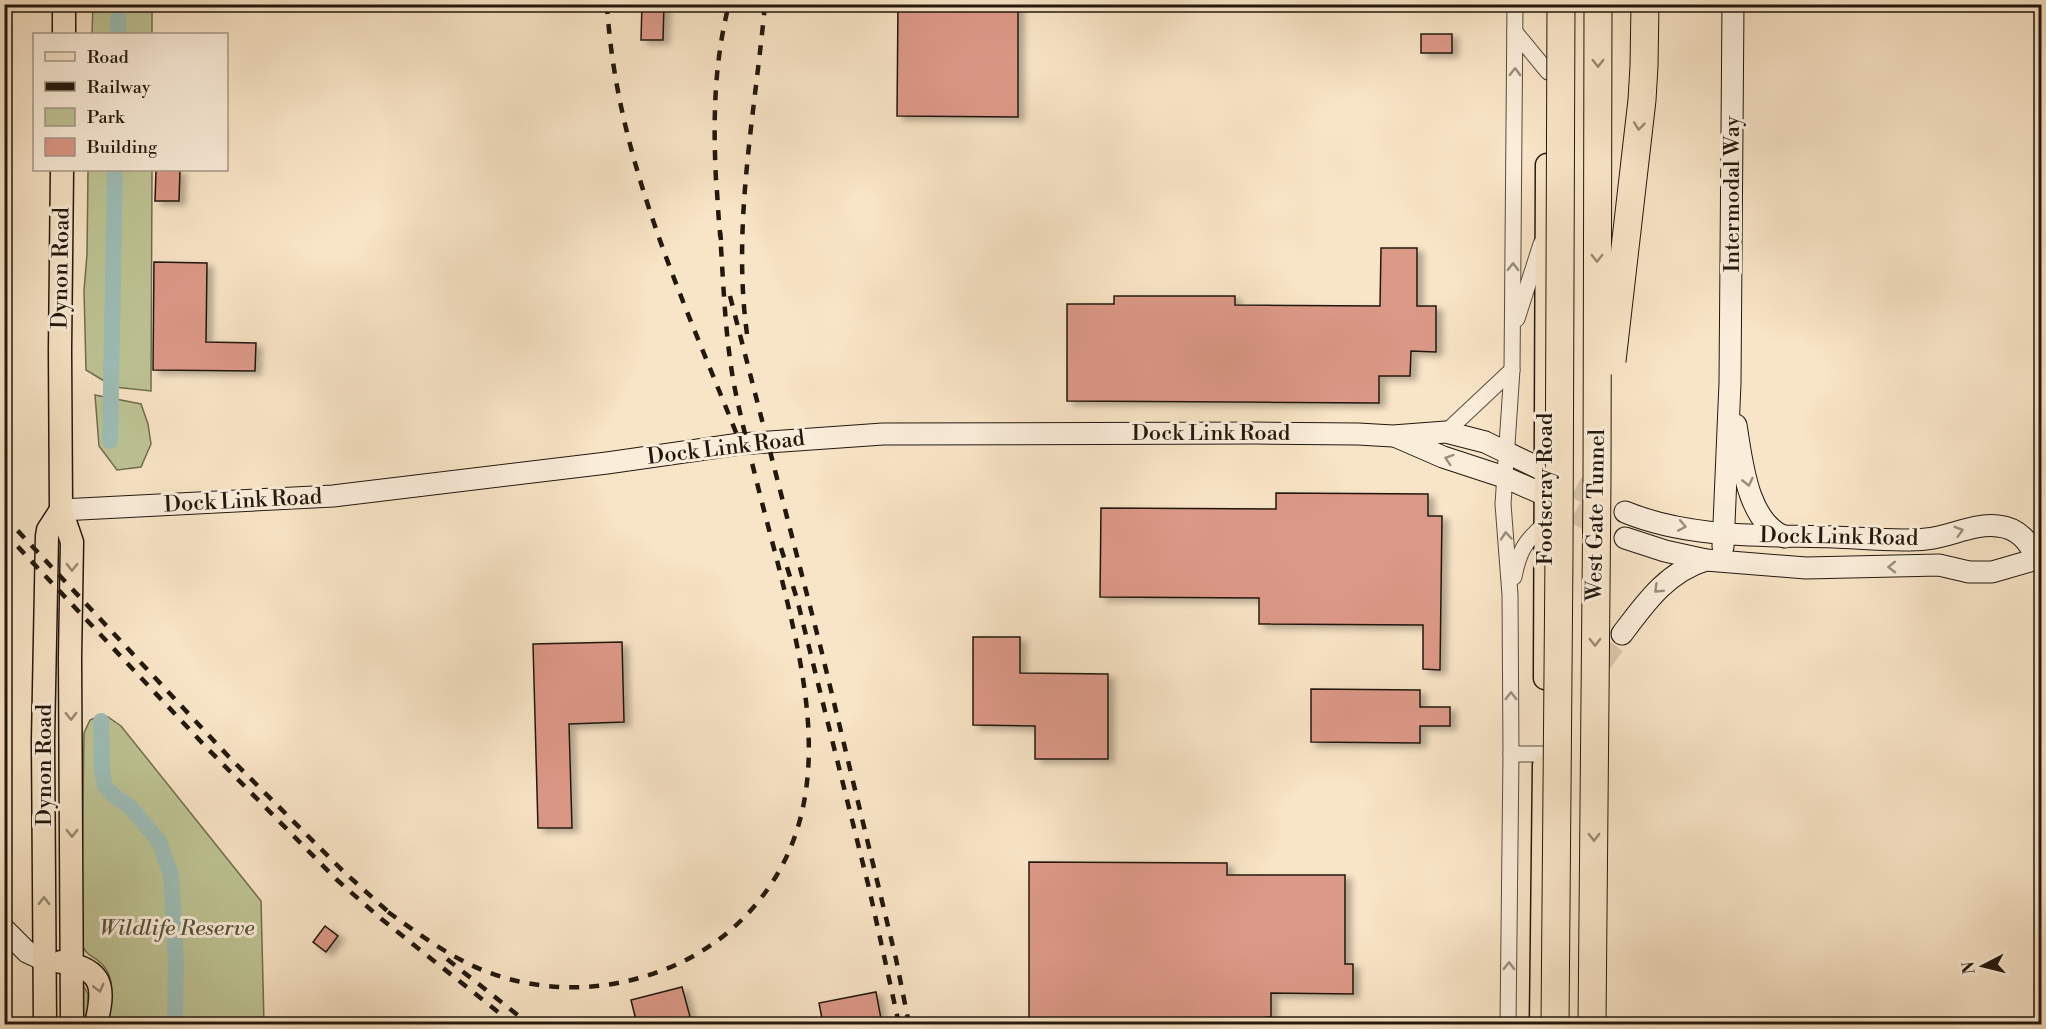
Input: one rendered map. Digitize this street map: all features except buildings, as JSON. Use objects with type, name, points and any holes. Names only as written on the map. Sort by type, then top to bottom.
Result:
[{"type":"highway","name":"West Gate Tunnel","points":[[1555,1024],[1561,4]]},
{"type":"highway","name":"West Gate Tunnel","points":[[1592,1024],[1598,4]]},
{"type":"highway","points":[[1597,480],[1642,100],[1645,4]]},
{"type":"main road","points":[[64,4],[64,33]]},
{"type":"main road","name":"Footscray Road","points":[[1541,1024],[1549,4]]},
{"type":"main road","name":"Dynon Road","points":[[62,171],[61,510],[72,542],[70,657],[72,1024]]},
{"type":"main road","name":"Dynon Road","points":[[45,1024],[44,648],[47,536],[48,530],[61,510]]},
{"type":"main road","points":[[44,648],[70,657]]},
{"type":"main road","points":[[44,960],[73,964],[91,973],[98,980],[102,996],[96,1024]]},
{"type":"street","name":"Footscray Road","points":[[1509,1024],[1510,595],[1503,504],[1512,370],[1515,4]]},
{"type":"street","name":"Intermodal Way","points":[[1715,561],[1724,533],[1730,383],[1733,4]]},
{"type":"street","points":[[1515,32],[1548,72]]},
{"type":"street","name":"Footscray Road","points":[[1512,336],[1546,223]]},
{"type":"street","points":[[1446,432],[1512,370]]},
{"type":"street","name":"Intermodal Way","points":[[1730,383],[1740,450],[1752,498],[1765,523],[1786,537]]},
{"type":"street","name":"Dock Link Road","points":[[61,510],[345,495],[607,464],[729,445],[804,438],[895,434],[1256,433],[1393,436],[1446,432],[1485,442],[1545,471]]},
{"type":"street","name":"Dock Link Road","points":[[1393,436],[1443,457],[1504,477],[1545,496]]},
{"type":"street","name":"Dock Link Road","points":[[1625,512],[1648,520],[1724,533],[1786,537],[1924,540],[1976,527],[1997,525],[2019,533],[2030,543],[2037,559],[1992,572],[1969,572],[1939,565],[1806,568],[1715,561],[1665,551],[1625,537]]},
{"type":"street","points":[[1510,595],[1523,546],[1528,538],[1546,523]]},
{"type":"street","points":[[1622,634],[1649,597],[1676,573],[1690,565],[1715,561]]},
{"type":"street","points":[[1511,754],[1544,754]]},
{"type":"street","points":[[4,929],[31,955],[44,960]]},
{"type":"green space","points":[[93,5],[152,5],[152,33],[92,33]]},
{"type":"green space","points":[[88,171],[152,171],[151,391],[114,387],[86,370],[84,291]]},
{"type":"green space","points":[[95,395],[141,404],[148,424],[151,444],[141,467],[117,470],[99,446]]},
{"type":"green space","name":"Wildlife Reserve","points":[[97,717],[108,717],[121,726],[261,901],[264,1024],[105,1024],[111,998],[111,981],[103,966],[83,948],[81,942],[84,733],[90,720]]},
{"type":"green space","points":[[83,985],[88,994],[88,1024],[82,1024]]},
{"type":"waterway","points":[[118,18],[118,33]]},
{"type":"waterway","points":[[110,441],[115,171]]},
{"type":"waterway","points":[[101,721],[102,771],[105,786],[130,807],[159,841],[171,875],[176,962],[175,1024]]},
{"type":"tunnel","points":[[1547,472],[1606,503]]},
{"type":"tunnel","points":[[1546,496],[1605,529]]},
{"type":"tunnel","points":[[1602,662],[1622,634]]},
{"type":"railway","points":[[607,4],[613,63],[624,120],[639,176],[677,287],[743,450]]},
{"type":"railway","points":[[721,240],[716,180],[715,114],[720,48],[729,4]]},
{"type":"railway","points":[[747,334],[743,293],[743,211],[765,4]]},
{"type":"railway","points":[[388,912],[443,950],[487,972],[538,985],[590,987],[616,983],[666,969],[702,951],[743,919],[780,870],[798,828],[807,785],[809,740],[805,695],[788,604],[733,379],[720,233]]},
{"type":"railway","points":[[730,296],[821,649],[896,959],[909,1024]]},
{"type":"railway","points":[[4,516],[229,757],[344,872],[393,916]]},
{"type":"railway","points":[[4,532],[206,747],[336,879],[379,917],[513,1024]]},
{"type":"railway","points":[[781,548],[797,599],[869,888],[899,1024]]},
{"type":"railway","points":[[447,959],[529,1024]]}]
